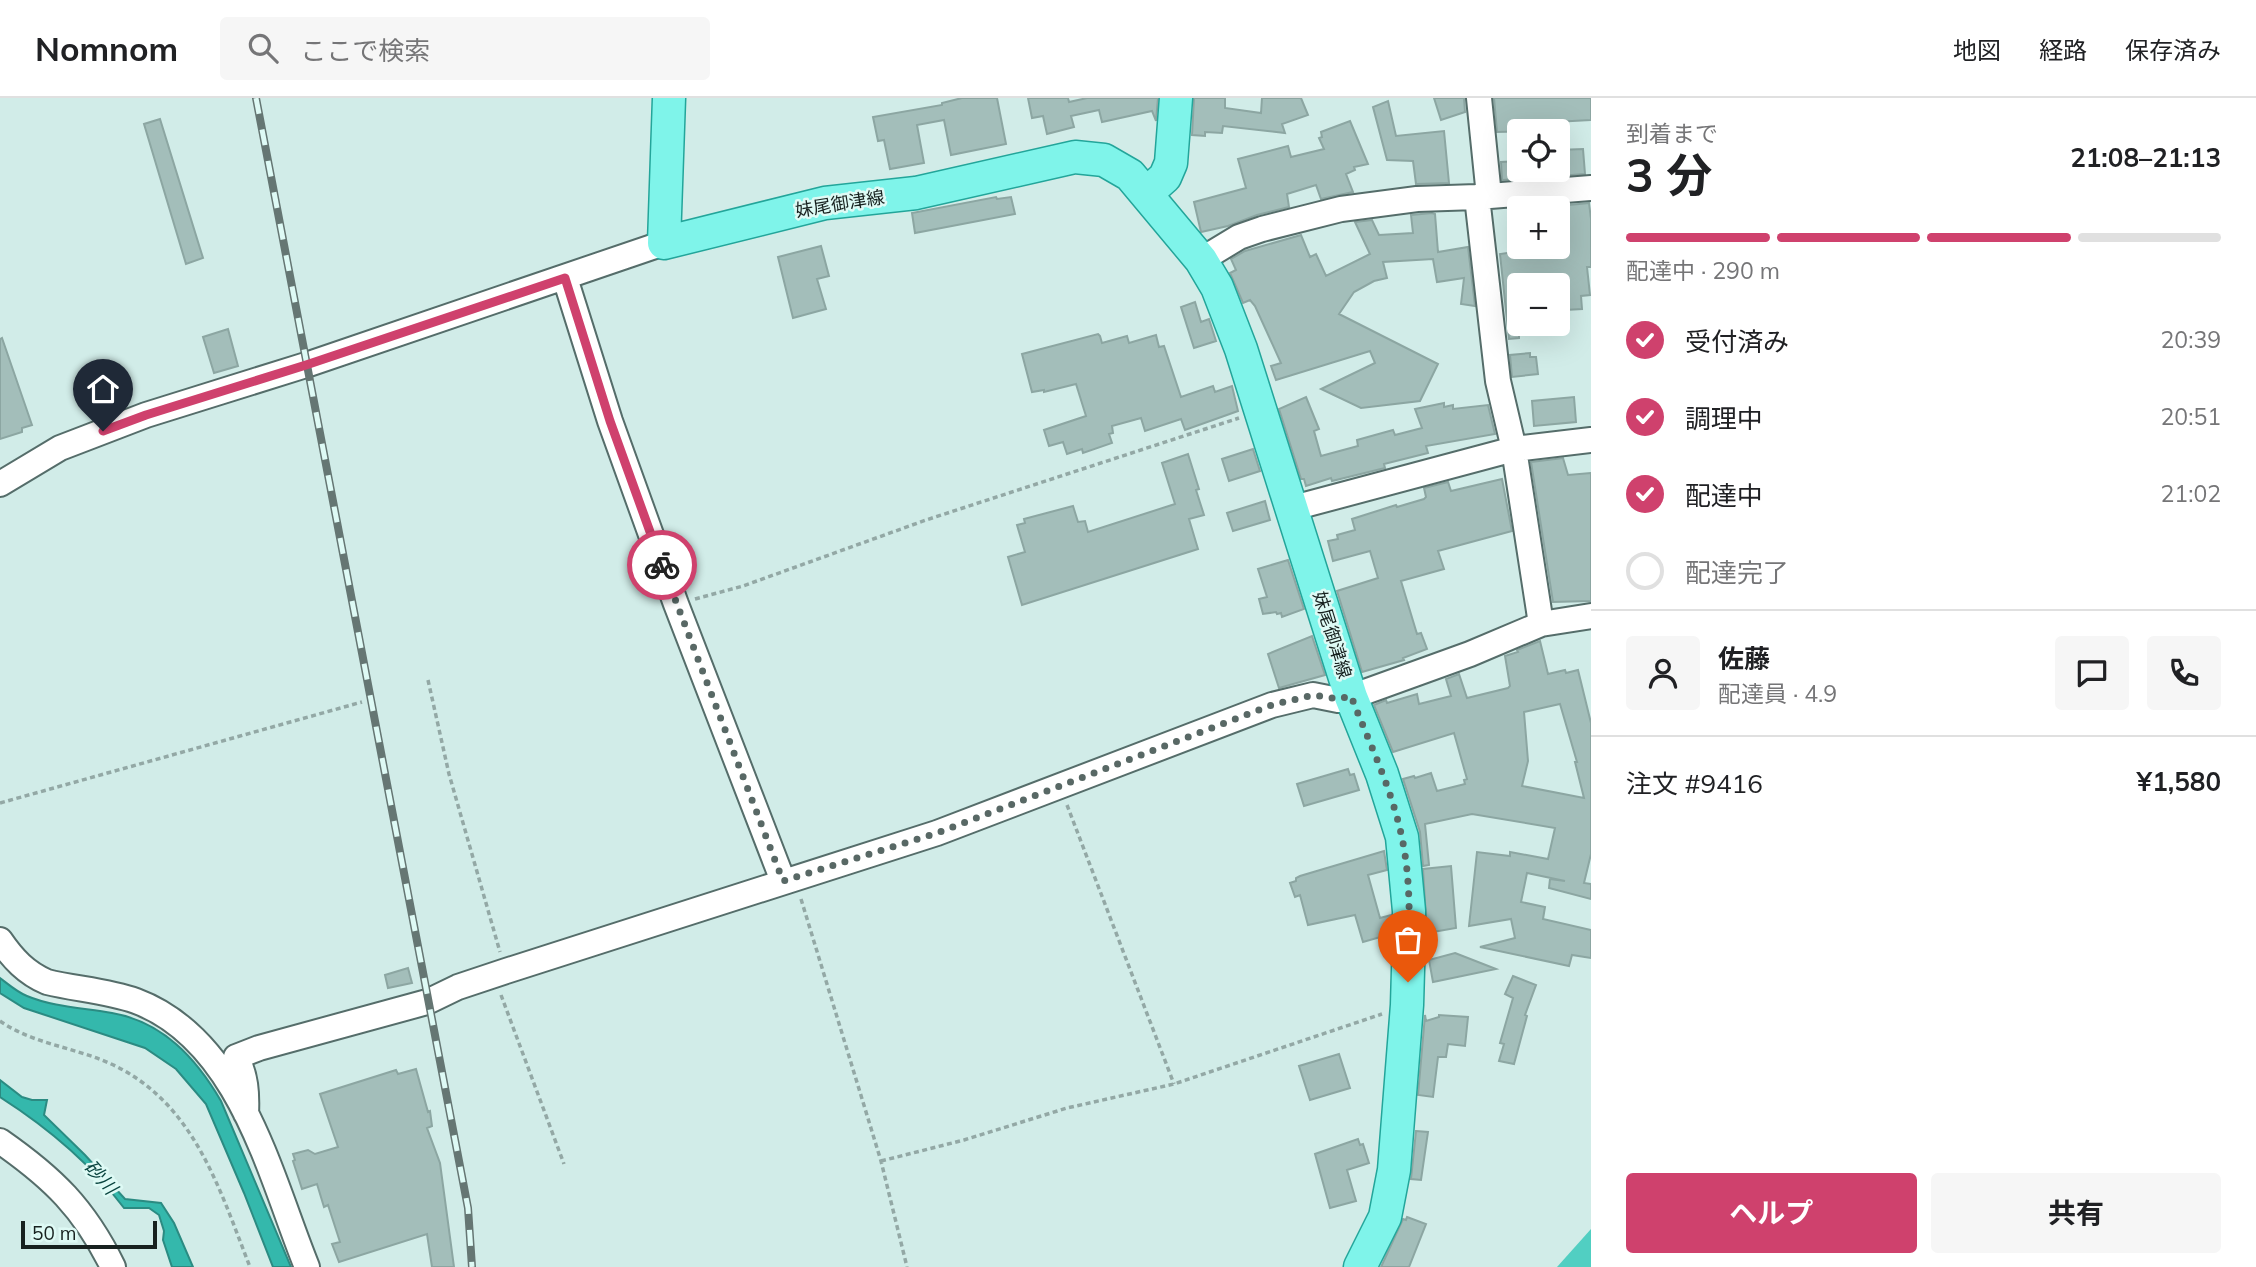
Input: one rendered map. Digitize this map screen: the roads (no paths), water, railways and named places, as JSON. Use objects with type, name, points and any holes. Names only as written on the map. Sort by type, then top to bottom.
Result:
[{"type":"main road","points":[[664,243],[669,98]]},
{"type":"main road","points":[[1147,193],[1164,177],[1171,163],[1177,98]]},
{"type":"main road","name":"妹尾御津線","points":[[664,243],[825,203],[916,193],[1075,157],[1104,160],[1130,175],[1201,260],[1217,287],[1241,349],[1351,696],[1382,774],[1402,837],[1409,911],[1407,1006],[1394,1170],[1385,1217],[1360,1267]]},
{"type":"street","points":[[1479,98],[1483,197],[1498,381],[1514,449],[1541,624]]},
{"type":"street","points":[[1201,260],[1239,237],[1291,220],[1377,203],[1591,188]]},
{"type":"street","points":[[0,484],[60,448],[146,415],[333,356],[664,243]]},
{"type":"street","points":[[565,278],[610,421],[676,604],[789,879]]},
{"type":"street","points":[[1293,508],[1514,449],[1591,440]]},
{"type":"street","points":[[246,1114],[245,1080],[236,1057],[361,1018],[427,1002],[458,987],[500,973],[937,833],[1296,698],[1313,695],[1338,699],[1351,696],[1470,654],[1541,624],[1591,616]]},
{"type":"street","points":[[0,940],[17,962],[36,977],[47,982],[129,999],[170,1020],[197,1044],[229,1084],[246,1114],[284,1203],[307,1267]]},
{"type":"street","points":[[0,1141],[34,1164],[65,1193],[86,1219],[113,1267]]},
{"type":"water","points":[[0,978],[37,1000],[112,1013],[147,1024],[176,1044],[201,1070],[221,1101],[291,1267],[273,1267],[206,1104],[176,1069],[145,1048],[24,1008],[0,993]]},
{"type":"water","name":"砂川","points":[[0,1080],[22,1097],[47,1100],[44,1115],[125,1199],[161,1203],[174,1223],[193,1267],[172,1267],[163,1240],[164,1231],[159,1215],[149,1208],[124,1208],[97,1176],[67,1147],[0,1097]]},
{"type":"railway","points":[[256,98],[468,1208],[472,1267]]}]
